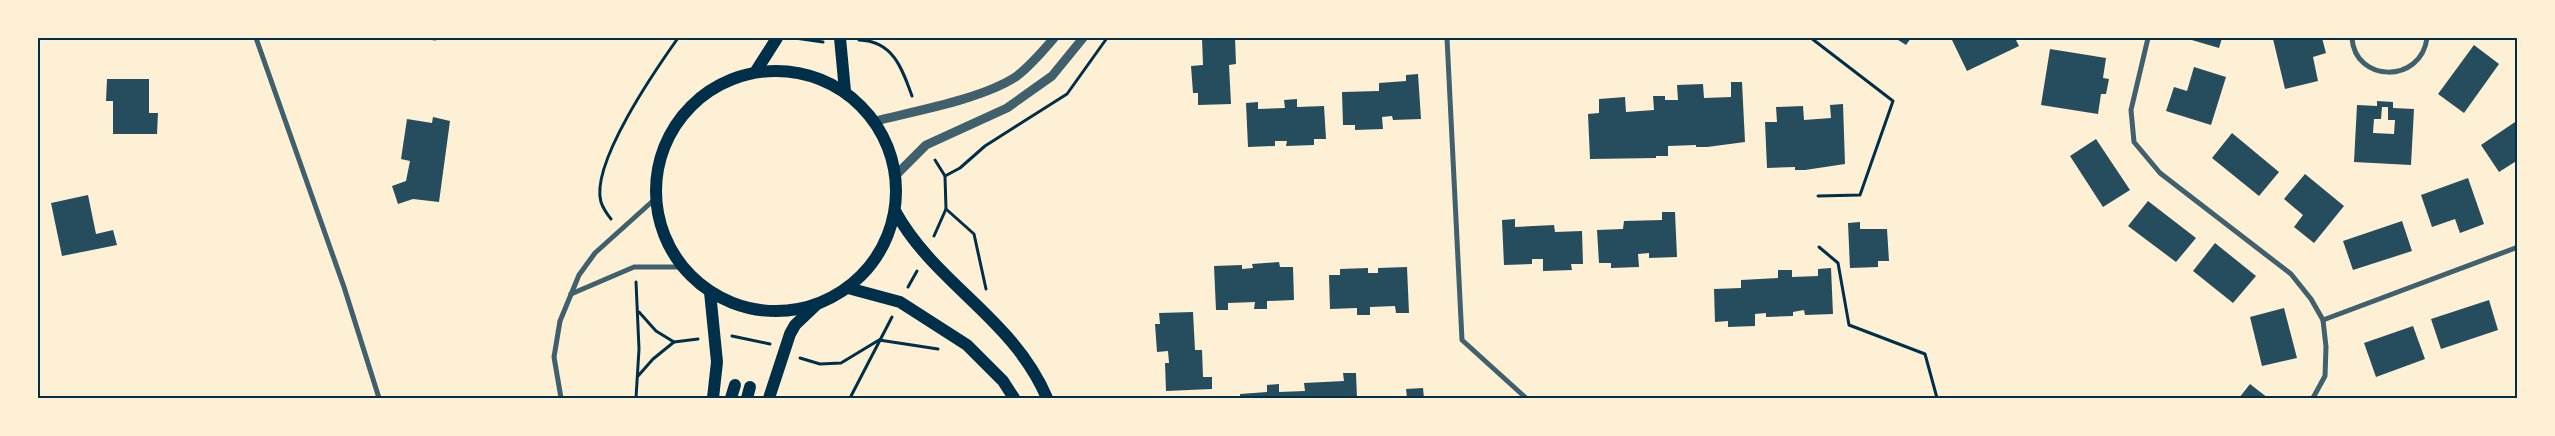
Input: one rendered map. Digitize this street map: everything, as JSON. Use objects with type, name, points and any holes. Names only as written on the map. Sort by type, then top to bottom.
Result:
[{"type":"main road","points":[[756,71],[778,38]]},
{"type":"main road","points":[[839,39],[844,91]]},
{"type":"main road","points":[[769,398],[783,350],[795,325],[817,305],[848,288],[870,266],[886,240],[895,211],[896,175],[884,138],[874,121],[844,91],[810,75],[787,70],[756,71],[724,82],[709,90],[689,106],[674,126],[662,149],[656,174],[655,199],[663,235],[682,267],[710,292],[744,308],[780,312],[817,305]]},
{"type":"main road","points":[[895,211],[925,255],[1006,333],[1038,378],[1047,398]]},
{"type":"main road","points":[[848,288],[900,302],[967,345],[1003,381],[1014,398]]},
{"type":"main road","points":[[710,292],[716,338],[717,377],[713,398]]},
{"type":"main road","points":[[731,398],[735,385]]},
{"type":"street","points":[[256,38],[344,287],[379,398]]},
{"type":"street","points":[[874,121],[980,92],[1016,76],[1040,55],[1054,38]]},
{"type":"street","points":[[896,175],[926,145],[1007,108],[1052,76],[1083,38]]},
{"type":"street","points":[[1447,38],[1462,340],[1526,398]]},
{"type":"street","points":[[2148,38],[2131,110],[2134,142],[2160,173],[2291,274],[2311,299],[2322,320],[2326,347],[2325,376],[2313,398]]},
{"type":"street","points":[[2352,38],[2356,53],[2364,63],[2375,70],[2388,73],[2400,71],[2412,65],[2421,56],[2427,38]]},
{"type":"street","points":[[561,398],[554,357],[560,321],[579,274],[595,253],[620,233],[655,199]]},
{"type":"street","points":[[2322,320],[2518,247]]},
{"type":"street","points":[[571,294],[634,267],[682,267]]},
{"type":"path","points":[[620,233],[601,201],[603,179],[612,148],[635,102],[678,38]]},
{"type":"path","points":[[793,38],[831,43],[839,39],[863,40],[888,49],[901,67],[915,111]]},
{"type":"path","points":[[945,176],[960,168],[985,146],[1067,94],[1107,38]]},
{"type":"path","points":[[1811,38],[1893,102],[1860,194],[1818,196]]},
{"type":"path","points":[[926,145],[945,176],[946,209],[934,236]]},
{"type":"path","points":[[946,209],[974,234],[987,290],[992,295]]},
{"type":"path","points":[[1819,247],[1838,263],[1849,324],[1925,354],[1937,398]]},
{"type":"path","points":[[634,267],[638,311],[636,398]]},
{"type":"path","points":[[908,287],[918,267]]},
{"type":"path","points":[[638,311],[656,331],[674,342]]},
{"type":"path","points":[[850,398],[892,317]]},
{"type":"path","points":[[638,376],[653,359],[674,342],[728,335],[774,345],[820,364],[830,364],[853,358],[879,340],[942,350]]},
{"type":"building","points":[[1202,38],[1235,38],[1236,64],[1229,65],[1231,104],[1198,105],[1198,93],[1193,93],[1191,66],[1203,65]]},
{"type":"building","points":[[1895,38],[1911,38],[1906,45]]},
{"type":"building","points":[[1951,38],[2015,38],[2019,46],[1967,71]]},
{"type":"building","points":[[2185,38],[2222,38],[2219,48]]},
{"type":"building","points":[[2322,38],[2326,53],[2313,57],[2318,81],[2285,89],[2273,39]]},
{"type":"building","points":[[2474,45],[2499,64],[2464,113],[2438,94]]},
{"type":"building","points":[[2050,49],[2106,58],[2103,78],[2109,79],[2106,94],[2101,94],[2098,114],[2041,105]]},
{"type":"building","points":[[2194,67],[2226,77],[2211,125],[2166,111],[2174,87],[2187,91]]},
{"type":"building","points":[[1418,74],[1421,119],[1393,120],[1392,116],[1382,117],[1383,129],[1355,130],[1355,125],[1343,125],[1342,92],[1379,91],[1379,83],[1406,81],[1406,75]]},
{"type":"building","points":[[107,79],[149,79],[149,113],[158,113],[157,134],[113,134],[113,101],[106,101]]},
{"type":"building","points":[[1731,82],[1742,82],[1745,142],[1707,147],[1696,147],[1696,145],[1668,146],[1668,156],[1656,156],[1656,158],[1590,159],[1588,114],[1599,113],[1599,99],[1625,97],[1626,112],[1654,110],[1653,96],[1665,96],[1665,100],[1678,100],[1677,85],[1703,84],[1704,98],[1731,97]]},
{"type":"building","points":[[1297,99],[1297,107],[1324,106],[1326,139],[1314,139],[1314,145],[1286,146],[1287,141],[1275,141],[1275,146],[1248,147],[1246,103],[1258,102],[1258,109],[1285,108],[1284,100]]},
{"type":"building","points":[[2377,101],[2393,102],[2393,108],[2414,109],[2411,165],[2354,162],[2357,105],[2377,106]],"holes":[[[2382,107],[2388,107],[2388,120],[2395,120],[2394,134],[2373,133],[2374,119],[2381,119]]]},
{"type":"building","points":[[1843,104],[1845,164],[1805,170],[1795,170],[1795,167],[1767,168],[1765,122],[1777,122],[1776,107],[1803,106],[1804,120],[1831,118],[1830,105]]},
{"type":"building","points":[[433,117],[450,121],[439,202],[413,199],[398,204],[392,186],[406,181],[410,161],[401,159],[407,119],[432,123]]},
{"type":"building","points":[[2518,120],[2518,160],[2499,172],[2481,145]]},
{"type":"building","points":[[2232,133],[2279,172],[2259,196],[2212,158]]},
{"type":"building","points":[[2096,139],[2130,190],[2103,207],[2070,156]]},
{"type":"building","points":[[2305,174],[2344,206],[2314,243],[2294,227],[2303,215],[2284,199]]},
{"type":"building","points":[[2468,178],[2484,224],[2460,233],[2455,219],[2432,227],[2421,195]]},
{"type":"building","points":[[88,195],[96,234],[113,230],[117,245],[62,256],[51,203]]},
{"type":"building","points":[[2148,201],[2196,238],[2176,262],[2128,226]]},
{"type":"building","points":[[1662,212],[1675,212],[1677,257],[1649,258],[1649,253],[1638,254],[1639,267],[1611,268],[1611,263],[1599,263],[1597,230],[1623,229],[1624,221],[1662,220]]},
{"type":"building","points":[[1515,219],[1515,227],[1554,225],[1555,232],[1582,231],[1583,264],[1571,264],[1572,270],[1543,271],[1543,259],[1532,259],[1532,264],[1504,265],[1502,220]]},
{"type":"building","points":[[2402,221],[2412,251],[2353,270],[2343,241]]},
{"type":"building","points":[[1860,222],[1860,229],[1887,229],[1889,261],[1878,261],[1878,267],[1850,268],[1848,223]]},
{"type":"building","points":[[2215,243],[2256,276],[2233,303],[2193,271]]},
{"type":"building","points":[[1279,262],[1280,267],[1293,267],[1294,300],[1267,301],[1267,309],[1254,309],[1255,302],[1228,303],[1228,310],[1216,310],[1214,266],[1242,265],[1242,269],[1253,268],[1252,264]]},
{"type":"building","points":[[1407,267],[1409,313],[1396,313],[1395,306],[1370,307],[1370,315],[1357,315],[1357,308],[1330,309],[1329,275],[1340,275],[1340,269],[1368,268],[1368,273],[1378,273],[1378,268]]},
{"type":"building","points":[[1831,268],[1833,314],[1805,315],[1804,310],[1793,312],[1793,316],[1766,317],[1766,313],[1755,314],[1755,326],[1728,327],[1728,321],[1715,322],[1714,289],[1741,288],[1741,280],[1778,278],[1778,270],[1792,270],[1792,277],[1818,276],[1818,269]]},
{"type":"building","points":[[2489,300],[2498,330],[2441,349],[2431,319]]},
{"type":"building","points":[[2284,308],[2297,358],[2262,366],[2250,317]]},
{"type":"building","points":[[1193,312],[1195,350],[1202,350],[1203,377],[1212,377],[1212,389],[1166,391],[1165,363],[1169,363],[1168,351],[1157,352],[1155,324],[1160,324],[1159,313]]},
{"type":"building","points":[[2413,326],[2425,359],[2376,377],[2364,343]]},
{"type":"building","points":[[1343,373],[1356,373],[1357,398],[1240,398],[1240,394],[1267,392],[1267,385],[1279,384],[1279,392],[1305,391],[1304,383],[1344,381]]},
{"type":"building","points":[[2250,384],[2268,398],[2239,398]]},
{"type":"building","points":[[1423,388],[1424,398],[1407,398],[1406,389]]}]
